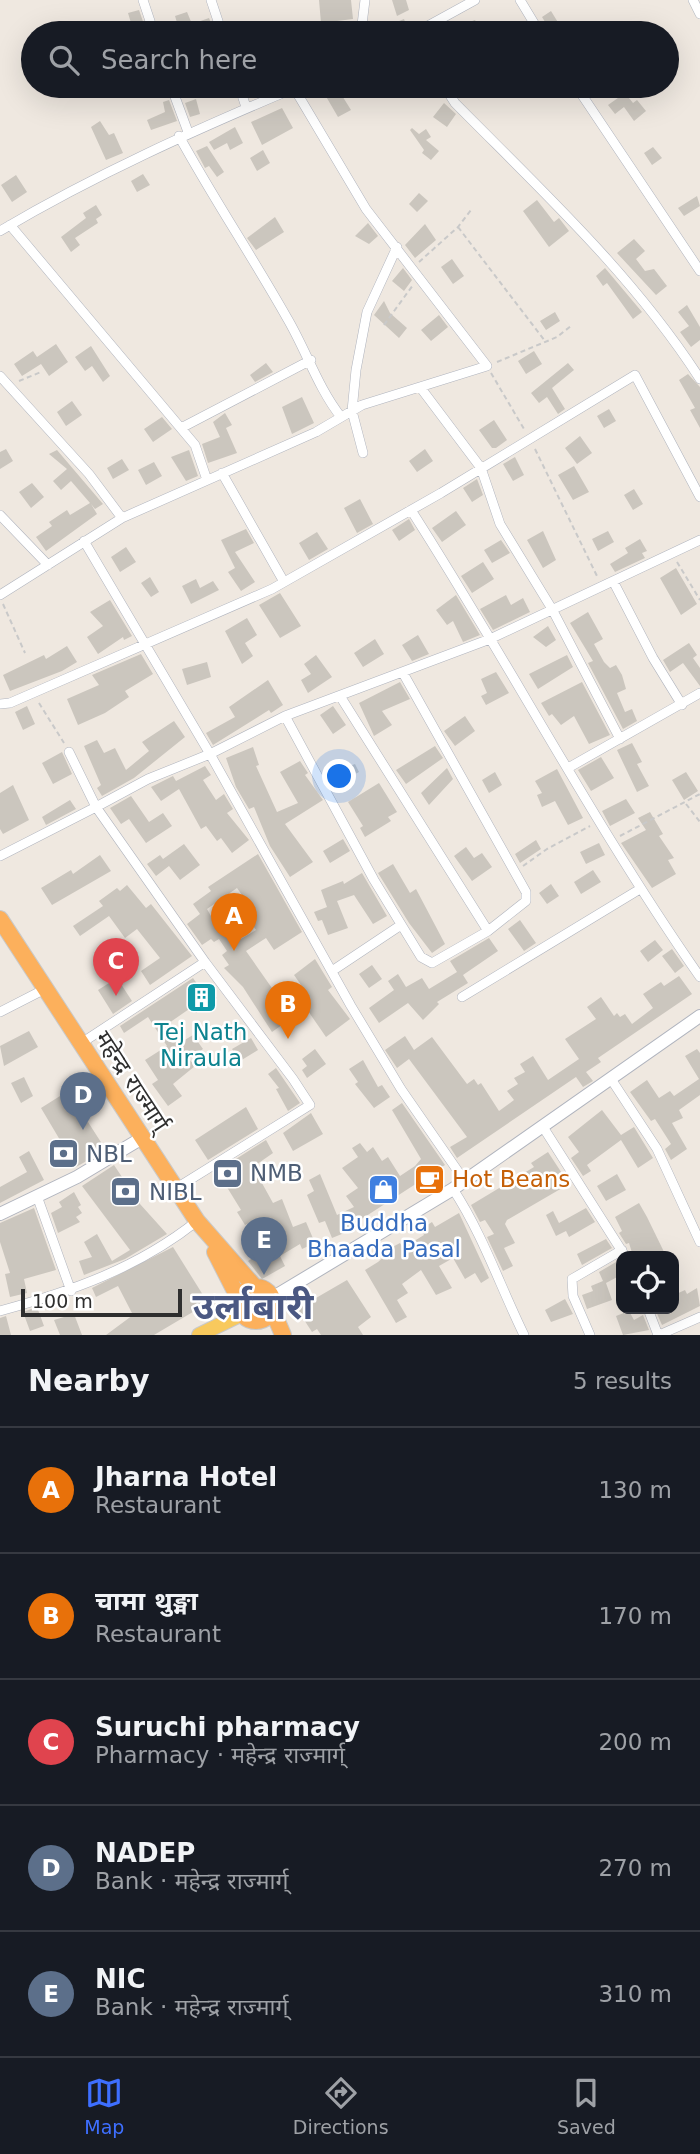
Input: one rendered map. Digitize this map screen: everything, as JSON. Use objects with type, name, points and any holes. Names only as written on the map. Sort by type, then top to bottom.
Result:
[{"type":"highway","name":"महेन्द्र राज्मार्ग्","points":[[0,919],[200,1226],[244,1311],[263,1335]]},
{"type":"highway","name":"महेन्द्र राज्मार्ग्","points":[[200,1226],[254,1286]]},
{"type":"highway","points":[[272,1303],[266,1318],[244,1311],[245,1290],[254,1286],[265,1290],[272,1303],[283,1335]]},
{"type":"main road","points":[[272,1303],[453,1189],[700,1017]]},
{"type":"main road","points":[[0,1213],[77,1177],[142,1138]]},
{"type":"main road","points":[[198,1335],[244,1311]]},
{"type":"street","points":[[143,0],[150,21]]},
{"type":"street","points":[[211,0],[218,21]]},
{"type":"street","points":[[362,21],[365,0]]},
{"type":"street","points":[[437,21],[475,0]]},
{"type":"street","points":[[520,0],[533,21]]},
{"type":"street","points":[[693,0],[700,14]]},
{"type":"street","points":[[174,98],[183,134],[311,360],[325,397],[341,417]]},
{"type":"street","points":[[243,98],[246,107]]},
{"type":"street","points":[[0,231],[105,172],[183,134],[268,98]]},
{"type":"street","points":[[0,596],[122,519],[316,432],[352,411],[486,366],[366,209],[302,98]]},
{"type":"street","points":[[452,98],[596,245],[666,326],[700,379]]},
{"type":"street","points":[[584,98],[700,271]]},
{"type":"street","points":[[10,225],[195,445],[207,480]]},
{"type":"street","points":[[363,453],[352,411],[366,313],[397,247]]},
{"type":"street","points":[[181,428],[311,360]]},
{"type":"street","points":[[0,704],[33,693],[284,582],[411,510],[635,375],[700,497]]},
{"type":"street","points":[[0,376],[89,474],[122,519]]},
{"type":"street","points":[[420,387],[481,468],[500,524],[552,609],[620,739]]},
{"type":"street","points":[[222,473],[284,582]]},
{"type":"street","points":[[411,510],[640,889],[700,977]]},
{"type":"street","points":[[0,515],[48,565]]},
{"type":"street","points":[[0,856],[148,779],[210,754],[285,716],[490,639],[700,540]]},
{"type":"street","points":[[84,541],[146,643],[401,1089],[464,1180]]},
{"type":"street","points":[[613,582],[653,659],[682,705]]},
{"type":"street","points":[[285,716],[401,925],[421,957],[432,963],[488,931],[526,901],[526,892],[517,871],[403,673]]},
{"type":"street","points":[[568,768],[700,693]]},
{"type":"street","points":[[340,696],[488,931]]},
{"type":"street","points":[[69,752],[96,807],[310,1105],[175,1189]]},
{"type":"street","points":[[462,997],[640,889]]},
{"type":"street","points":[[332,971],[401,925]]},
{"type":"street","points":[[80,1044],[205,962]]},
{"type":"street","points":[[0,1012],[45,989]]},
{"type":"street","points":[[611,1079],[657,1149],[700,1242]]},
{"type":"street","points":[[543,1127],[623,1251]]},
{"type":"street","points":[[453,1189],[484,1244],[493,1271],[524,1335]]},
{"type":"street","points":[[37,1196],[71,1291]]},
{"type":"street","points":[[0,1311],[71,1291],[136,1263],[200,1226]]},
{"type":"street","points":[[590,1335],[573,1296],[572,1279],[616,1257]]},
{"type":"street","points":[[650,1314],[659,1335],[700,1317]]},
{"type":"path","points":[[384,325],[416,271],[471,210]]},
{"type":"path","points":[[458,227],[545,342]]},
{"type":"path","points":[[571,326],[545,342],[486,366],[530,439],[602,587]]},
{"type":"path","points":[[9,386],[41,372]]},
{"type":"path","points":[[671,553],[700,600]]},
{"type":"path","points":[[0,596],[25,653]]},
{"type":"path","points":[[33,693],[69,752]]},
{"type":"path","points":[[611,839],[634,831],[700,794]]},
{"type":"path","points":[[685,803],[700,822]]},
{"type":"path","points":[[517,871],[547,849],[601,821]]},
{"type":"building","points":[[319,0],[351,0],[353,19],[321,21]]},
{"type":"building","points":[[392,0],[406,0],[409,10],[397,16]]},
{"type":"building","points":[[139,10],[143,21],[130,21],[128,13]]},
{"type":"building","points":[[551,11],[557,21],[544,21],[542,17]]},
{"type":"building","points":[[187,12],[191,21],[177,21],[175,16]]},
{"type":"building","points":[[327,98],[344,98],[351,110],[338,117]]},
{"type":"building","points":[[618,98],[629,98],[633,103],[637,100],[646,111],[634,121],[624,107],[615,114],[608,105]]},
{"type":"building","points":[[196,99],[200,114],[190,117],[185,103]]},
{"type":"building","points":[[169,100],[177,121],[151,130],[147,120],[165,112],[163,102]]},
{"type":"building","points":[[444,103],[456,114],[447,127],[433,117]]},
{"type":"building","points":[[282,108],[293,128],[262,145],[251,122]]},
{"type":"building","points":[[100,121],[109,135],[114,133],[123,153],[106,160],[91,127]]},
{"type":"building","points":[[235,127],[243,143],[230,150],[227,143],[214,150],[209,142]]},
{"type":"building","points":[[412,128],[419,134],[426,129],[431,137],[426,140],[439,151],[431,160],[422,153],[424,150],[410,130]]},
{"type":"building","points":[[207,146],[224,172],[217,177],[209,166],[205,168],[196,151]]},
{"type":"building","points":[[653,147],[662,158],[652,165],[644,153]]},
{"type":"building","points":[[263,150],[270,163],[257,171],[250,158]]},
{"type":"building","points":[[143,174],[150,185],[137,192],[131,181]]},
{"type":"building","points":[[16,175],[27,192],[12,202],[1,185]]},
{"type":"building","points":[[419,193],[428,201],[417,212],[409,204]]},
{"type":"building","points":[[697,196],[700,206],[684,216],[678,208]]},
{"type":"building","points":[[537,200],[554,222],[559,218],[569,231],[549,247],[523,211]]},
{"type":"building","points":[[96,205],[102,215],[96,219],[98,223],[75,238],[80,245],[71,252],[61,237],[86,218],[83,213]]},
{"type":"building","points":[[275,217],[284,232],[256,250],[247,238]]},
{"type":"building","points":[[368,223],[378,236],[369,244],[355,236]]},
{"type":"building","points":[[425,224],[436,240],[415,258],[405,245]]},
{"type":"building","points":[[634,239],[645,251],[636,259],[645,271],[654,269],[667,286],[656,295],[617,253]]},
{"type":"building","points":[[452,259],[464,276],[453,284],[441,267]]},
{"type":"building","points":[[403,268],[412,280],[404,291],[392,281]]},
{"type":"building","points":[[605,268],[642,312],[633,319],[607,283],[603,286],[596,276]]},
{"type":"building","points":[[384,301],[390,313],[407,328],[399,338],[374,315]]},
{"type":"building","points":[[687,305],[700,327],[700,340],[691,347],[680,332],[689,326],[678,312]]},
{"type":"building","points":[[555,312],[560,321],[546,330],[540,321]]},
{"type":"building","points":[[439,315],[448,327],[431,341],[421,330]]},
{"type":"building","points":[[56,344],[68,362],[49,376],[41,364],[22,376],[14,364],[33,351],[37,357]]},
{"type":"building","points":[[91,346],[110,376],[103,382],[92,366],[85,371],[75,357]]},
{"type":"building","points":[[534,351],[542,364],[526,374],[518,361]]},
{"type":"building","points":[[266,363],[273,372],[255,382],[250,375]]},
{"type":"building","points":[[568,363],[574,370],[552,388],[565,409],[558,414],[547,397],[539,403],[531,393]]},
{"type":"building","points":[[688,374],[700,387],[700,428],[690,410],[695,408],[679,380]]},
{"type":"building","points":[[302,397],[314,423],[292,434],[282,407]]},
{"type":"building","points":[[72,401],[82,415],[66,426],[57,412]]},
{"type":"building","points":[[609,409],[616,421],[604,428],[597,416]]},
{"type":"building","points":[[225,413],[232,425],[226,428],[237,453],[208,463],[202,444],[220,437],[213,422]]},
{"type":"building","points":[[162,417],[172,429],[153,442],[144,429]]},
{"type":"building","points":[[494,420],[507,440],[492,448],[479,430]]},
{"type":"building","points":[[580,436],[592,453],[577,464],[565,448]]},
{"type":"building","points":[[6,449],[13,461],[0,469],[0,452]]},
{"type":"building","points":[[425,449],[433,461],[417,472],[409,461]]},
{"type":"building","points":[[57,450],[103,504],[95,509],[91,504],[97,514],[46,551],[36,537],[52,526],[49,522],[67,510],[70,515],[90,503],[71,481],[61,490],[53,481],[67,469],[49,454]]},
{"type":"building","points":[[189,450],[198,476],[186,481],[171,457]]},
{"type":"building","points":[[515,457],[524,475],[513,481],[503,464]]},
{"type":"building","points":[[122,459],[129,470],[113,479],[107,468]]},
{"type":"building","points":[[154,462],[162,476],[146,485],[138,470]]},
{"type":"building","points":[[574,466],[589,492],[573,500],[558,475]]},
{"type":"building","points":[[477,479],[483,495],[472,502],[463,488]]},
{"type":"building","points":[[32,483],[44,497],[31,508],[19,492]]},
{"type":"building","points":[[634,489],[643,504],[633,510],[624,495]]},
{"type":"building","points":[[360,499],[373,524],[357,533],[344,508]]},
{"type":"building","points":[[456,511],[466,525],[442,542],[432,528]]},
{"type":"building","points":[[409,519],[415,530],[399,541],[392,530]]},
{"type":"building","points":[[246,529],[254,543],[235,552],[255,582],[241,591],[228,572],[235,568],[221,540]]},
{"type":"building","points":[[543,531],[556,560],[543,568],[527,540]]},
{"type":"building","points":[[608,531],[614,542],[598,551],[592,539]]},
{"type":"building","points":[[317,532],[328,549],[309,560],[299,543]]},
{"type":"building","points":[[640,539],[647,551],[642,553],[645,558],[615,572],[610,564],[628,553],[625,548]]},
{"type":"building","points":[[501,540],[510,553],[492,563],[484,550]]},
{"type":"building","points":[[126,547],[136,562],[120,572],[111,557]]},
{"type":"building","points":[[483,562],[494,579],[472,593],[461,576]]},
{"type":"building","points":[[676,568],[697,604],[681,615],[660,578]]},
{"type":"building","points":[[150,577],[159,592],[151,597],[141,583]]},
{"type":"building","points":[[196,579],[200,588],[213,581],[219,590],[191,604],[182,586]]},
{"type":"building","points":[[280,593],[301,626],[280,638],[259,605]]},
{"type":"building","points":[[456,595],[480,635],[463,642],[453,621],[447,625],[436,610]]},
{"type":"building","points":[[506,595],[511,605],[523,598],[530,612],[493,630],[480,609]]},
{"type":"building","points":[[110,600],[132,636],[124,640],[123,637],[98,654],[87,637],[103,626],[90,612]]},
{"type":"building","points":[[588,612],[603,639],[594,644],[604,662],[610,668],[616,665],[622,675],[626,689],[617,693],[625,712],[632,709],[637,721],[623,729],[588,663],[593,661],[570,623]]},
{"type":"building","points":[[247,618],[257,635],[245,643],[253,656],[242,664],[225,631]]},
{"type":"building","points":[[548,626],[556,640],[546,647],[533,637]]},
{"type":"building","points":[[418,635],[429,654],[412,661],[402,645]]},
{"type":"building","points":[[375,639],[384,654],[363,667],[354,653]]},
{"type":"building","points":[[689,643],[697,655],[693,658],[700,668],[700,686],[683,663],[670,672],[663,660]]},
{"type":"building","points":[[67,646],[77,662],[62,671],[10,691],[3,675],[44,655],[46,659]]},
{"type":"building","points":[[141,654],[153,674],[125,691],[129,697],[105,713],[78,725],[67,699],[99,685],[92,675]]},
{"type":"building","points":[[316,655],[332,677],[308,693],[301,680],[311,674],[304,664]]},
{"type":"building","points":[[567,655],[573,667],[538,689],[529,674]]},
{"type":"building","points":[[207,662],[211,677],[187,685],[182,669]]},
{"type":"building","points":[[496,672],[509,693],[486,705],[481,696],[487,693],[481,679]]},
{"type":"building","points":[[268,680],[283,705],[271,713],[269,710],[213,745],[206,733],[235,717],[229,707]]},
{"type":"building","points":[[400,682],[410,699],[382,711],[392,725],[374,736],[359,703]]},
{"type":"building","points":[[582,682],[610,735],[589,744],[574,716],[561,725],[552,714],[549,716],[541,703]]},
{"type":"building","points":[[27,706],[35,724],[23,730],[15,712]]},
{"type":"building","points":[[333,706],[346,725],[333,734],[320,715]]},
{"type":"building","points":[[465,716],[475,731],[455,746],[444,731]]},
{"type":"building","points":[[174,721],[185,737],[134,778],[102,796],[97,788],[101,785],[84,746],[97,740],[104,753],[115,748],[126,770],[149,751],[142,742]]},
{"type":"building","points":[[632,743],[642,762],[637,764],[649,786],[637,792],[617,750]]},
{"type":"building","points":[[435,746],[443,758],[406,784],[396,770]]},
{"type":"building","points":[[253,747],[259,765],[256,766],[277,812],[298,803],[280,772],[300,761],[308,773],[305,775],[323,800],[285,824],[313,862],[290,877],[270,846],[254,807],[249,809],[236,787],[226,758]]},
{"type":"building","points":[[62,752],[72,774],[53,784],[42,763]]},
{"type":"building","points":[[601,757],[614,778],[591,791],[578,770]]},
{"type":"building","points":[[347,761],[350,766],[355,764],[359,772],[340,782],[333,768]]},
{"type":"building","points":[[205,766],[211,775],[203,780],[216,800],[224,794],[233,809],[227,813],[249,840],[232,853],[221,838],[217,841],[206,826],[201,829],[179,789],[161,801],[151,787],[173,776],[176,781]]},
{"type":"building","points":[[447,768],[453,779],[429,805],[421,793]]},
{"type":"building","points":[[557,769],[583,818],[568,825],[555,801],[542,807],[537,795],[542,793],[535,781]]},
{"type":"building","points":[[495,772],[502,785],[489,793],[482,780]]},
{"type":"building","points":[[686,772],[698,791],[684,800],[672,780]]},
{"type":"building","points":[[379,783],[397,812],[388,817],[391,821],[365,837],[360,828],[363,826],[348,802]]},
{"type":"building","points":[[13,785],[29,820],[3,834],[0,829],[0,793]]},
{"type":"building","points":[[131,796],[149,822],[163,813],[172,826],[146,843],[129,819],[121,824],[110,808]]},
{"type":"building","points":[[626,799],[635,813],[610,826],[602,811]]},
{"type":"building","points":[[70,800],[76,809],[46,825],[42,817]]},
{"type":"building","points":[[650,812],[663,834],[659,836],[674,858],[668,860],[676,874],[652,888],[621,843],[646,830],[638,818]]},
{"type":"building","points":[[343,839],[350,851],[330,863],[323,851]]},
{"type":"building","points":[[536,840],[541,849],[520,863],[515,854]]},
{"type":"building","points":[[599,843],[605,855],[586,864],[580,852]]},
{"type":"building","points":[[184,844],[200,865],[180,880],[169,866],[156,876],[147,864],[160,855],[163,859]]},
{"type":"building","points":[[466,847],[474,858],[482,853],[492,867],[472,881],[454,856]]},
{"type":"building","points":[[258,854],[302,932],[274,950],[266,938],[246,951],[288,1011],[302,1001],[299,997],[306,992],[294,975],[315,959],[332,987],[328,990],[350,1019],[326,1037],[306,1008],[272,1032],[243,987],[224,968],[229,965],[222,955],[227,951],[219,939],[214,942],[211,939],[202,945],[187,924],[200,914],[193,904],[211,891],[208,887]],"holes":[[[237,888],[251,908],[244,913],[256,930],[241,939],[233,927],[221,934],[207,909]]]},
{"type":"building","points":[[100,855],[111,871],[52,905],[41,888],[71,870],[73,874]]},
{"type":"building","points":[[393,864],[410,893],[416,889],[445,944],[432,953],[409,923],[378,873]]},
{"type":"building","points":[[593,870],[601,882],[581,894],[574,882]]},
{"type":"building","points":[[362,873],[387,916],[373,924],[354,895],[337,901],[348,928],[328,935],[322,920],[318,921],[314,912],[327,907],[321,890],[343,881],[344,884]]},
{"type":"building","points":[[551,884],[559,896],[547,904],[539,893]]},
{"type":"building","points":[[127,885],[146,908],[151,904],[192,956],[150,985],[141,971],[160,958],[137,929],[125,938],[109,916],[80,936],[73,926],[103,906],[99,901],[117,888],[120,891]]},
{"type":"building","points":[[520,920],[536,943],[524,951],[508,929]]},
{"type":"building","points":[[489,938],[498,951],[463,975],[468,983],[437,1002],[439,1004],[423,1020],[408,1003],[379,1023],[369,1008],[394,990],[388,981],[398,974],[406,987],[422,978],[429,989],[457,972],[450,961]]},
{"type":"building","points":[[655,940],[663,950],[648,962],[640,951]]},
{"type":"building","points":[[672,949],[684,966],[675,973],[662,956]]},
{"type":"building","points":[[372,965],[382,979],[369,988],[359,974]]},
{"type":"building","points":[[679,976],[692,994],[598,1058],[601,1062],[586,1072],[593,1081],[583,1087],[576,1077],[457,1158],[450,1147],[467,1137],[409,1059],[397,1068],[385,1050],[405,1036],[414,1050],[432,1037],[467,1084],[474,1079],[478,1085],[481,1083],[499,1111],[514,1100],[507,1091],[518,1084],[514,1078],[525,1072],[520,1064],[533,1056],[548,1080],[579,1059],[565,1039],[596,1019],[587,1007],[601,997],[614,1016],[617,1013],[620,1017],[625,1014],[632,1024],[653,1008],[643,994],[661,982],[664,986]]},
{"type":"building","points":[[117,978],[132,1001],[113,1014],[98,990]]},
{"type":"building","points":[[193,978],[200,988],[206,984],[217,998],[196,1013],[192,1007],[169,1023],[183,1041],[193,1035],[203,1049],[189,1059],[195,1066],[173,1084],[182,1096],[168,1106],[152,1084],[158,1080],[145,1060],[167,1046],[148,1017],[124,1033],[120,1026]]},
{"type":"building","points":[[29,1031],[38,1047],[4,1066],[0,1046]]},
{"type":"building","points":[[251,1038],[258,1050],[240,1061],[232,1049]]},
{"type":"building","points":[[315,1049],[326,1064],[307,1078],[302,1070],[307,1066],[302,1059]]},
{"type":"building","points":[[697,1049],[700,1053],[700,1095],[679,1110],[683,1118],[672,1123],[687,1149],[671,1160],[665,1149],[671,1144],[655,1119],[651,1121],[630,1092],[647,1080],[659,1098],[670,1091],[674,1096],[699,1079],[685,1056]]},
{"type":"building","points":[[363,1060],[378,1087],[382,1085],[390,1097],[374,1108],[355,1084],[358,1082],[349,1069]]},
{"type":"building","points":[[276,1068],[300,1103],[288,1111],[276,1089],[279,1088],[268,1074]]},
{"type":"building","points":[[24,1077],[33,1096],[21,1103],[11,1083]]},
{"type":"building","points":[[68,1091],[75,1102],[71,1105],[84,1124],[88,1122],[106,1150],[76,1167],[41,1108]]},
{"type":"building","points":[[402,1103],[445,1165],[357,1222],[359,1227],[332,1238],[325,1221],[319,1223],[307,1195],[314,1191],[309,1180],[320,1174],[337,1215],[354,1207],[346,1196],[358,1188],[342,1168],[358,1157],[352,1148],[360,1143],[367,1152],[373,1147],[382,1161],[388,1157],[400,1176],[415,1166],[421,1159],[392,1110]]},
{"type":"building","points":[[246,1107],[258,1129],[208,1160],[195,1140]]},
{"type":"building","points":[[602,1110],[621,1135],[634,1127],[653,1158],[638,1168],[621,1140],[587,1165],[591,1171],[583,1176],[571,1158],[579,1152],[568,1137]]},
{"type":"building","points":[[311,1113],[323,1134],[293,1151],[283,1133]]},
{"type":"building","points":[[266,1140],[273,1153],[253,1167],[273,1203],[282,1199],[293,1227],[306,1222],[315,1243],[302,1249],[300,1244],[280,1256],[285,1266],[262,1279],[248,1261],[261,1253],[258,1247],[263,1245],[249,1223],[245,1225],[237,1212],[241,1210],[217,1171]]},
{"type":"building","points":[[29,1151],[44,1180],[0,1203],[0,1187],[27,1172],[19,1157]]},
{"type":"building","points":[[548,1152],[569,1184],[507,1220],[505,1224],[515,1243],[504,1248],[513,1266],[503,1271],[487,1237],[494,1234],[485,1220],[480,1222],[471,1205],[534,1167],[531,1163]]},
{"type":"building","points":[[114,1165],[140,1204],[167,1234],[125,1259],[84,1275],[79,1261],[92,1257],[84,1242],[97,1234],[112,1261],[130,1250],[82,1186]]},
{"type":"building","points":[[617,1174],[626,1190],[606,1201],[597,1186]]},
{"type":"building","points":[[74,1192],[81,1205],[78,1207],[82,1213],[76,1217],[80,1222],[58,1233],[51,1213],[62,1207],[59,1202]]},
{"type":"building","points":[[639,1203],[664,1251],[631,1251],[629,1243],[626,1244],[619,1233],[622,1231],[615,1217]]},
{"type":"building","points":[[34,1208],[56,1270],[24,1279],[27,1293],[10,1297],[5,1274],[10,1273],[0,1242],[0,1223]]},
{"type":"building","points":[[586,1208],[595,1222],[569,1237],[566,1231],[556,1236],[546,1215],[553,1211],[559,1223]]},
{"type":"building","points":[[459,1213],[489,1278],[481,1283],[475,1273],[465,1279],[453,1258],[439,1266],[452,1288],[436,1295],[421,1270],[402,1284],[408,1293],[397,1300],[407,1317],[396,1323],[365,1270],[387,1254],[385,1251],[400,1243],[403,1248],[424,1235],[421,1229],[432,1222],[435,1227]]},
{"type":"building","points":[[606,1239],[612,1248],[582,1265],[577,1254]]},
{"type":"building","points":[[173,1247],[208,1303],[154,1335],[106,1335],[133,1315],[118,1286],[96,1297],[92,1288]]},
{"type":"building","points":[[616,1262],[616,1278],[606,1283],[612,1300],[587,1309],[582,1295],[593,1291],[591,1286],[603,1281],[599,1272]]},
{"type":"building","points":[[347,1280],[371,1317],[358,1327],[363,1335],[321,1335],[317,1329],[312,1332],[297,1309]]},
{"type":"building","points":[[697,1288],[700,1306],[662,1325],[657,1314],[679,1314],[679,1293],[685,1290],[687,1294]]},
{"type":"building","points":[[565,1299],[573,1314],[551,1322],[545,1310]]},
{"type":"building","points":[[37,1307],[44,1326],[30,1331],[23,1312]]},
{"type":"building","points":[[74,1314],[82,1335],[60,1335],[54,1320]]},
{"type":"building","points":[[631,1314],[634,1320],[643,1315],[649,1330],[623,1335],[616,1316]]},
{"type":"building","points":[[6,1316],[11,1335],[0,1335],[0,1318]]},
{"type":"place","name":"Jharna Hotel","points":[[234,951]]},
{"type":"place","name":"Suruchi pharmacy","points":[[116,996]]},
{"type":"place","name":"Tej Nath Niraula","points":[[201,998]]},
{"type":"place","name":"चामा थुङ्मा","points":[[288,1039]]},
{"type":"place","name":"NADEP","points":[[83,1130]]},
{"type":"place","name":"NBL","points":[[63,1154]]},
{"type":"place","name":"NMB","points":[[227,1173]]},
{"type":"place","name":"Hot Beans","points":[[429,1179]]},
{"type":"place","name":"Buddha Bhaada Pasal","points":[[384,1189]]},
{"type":"place","name":"NIBL","points":[[126,1192]]},
{"type":"place","name":"NIC","points":[[264,1275]]},
{"type":"district","name":"उर्लाबारी","points":[[253,1306]]}]
